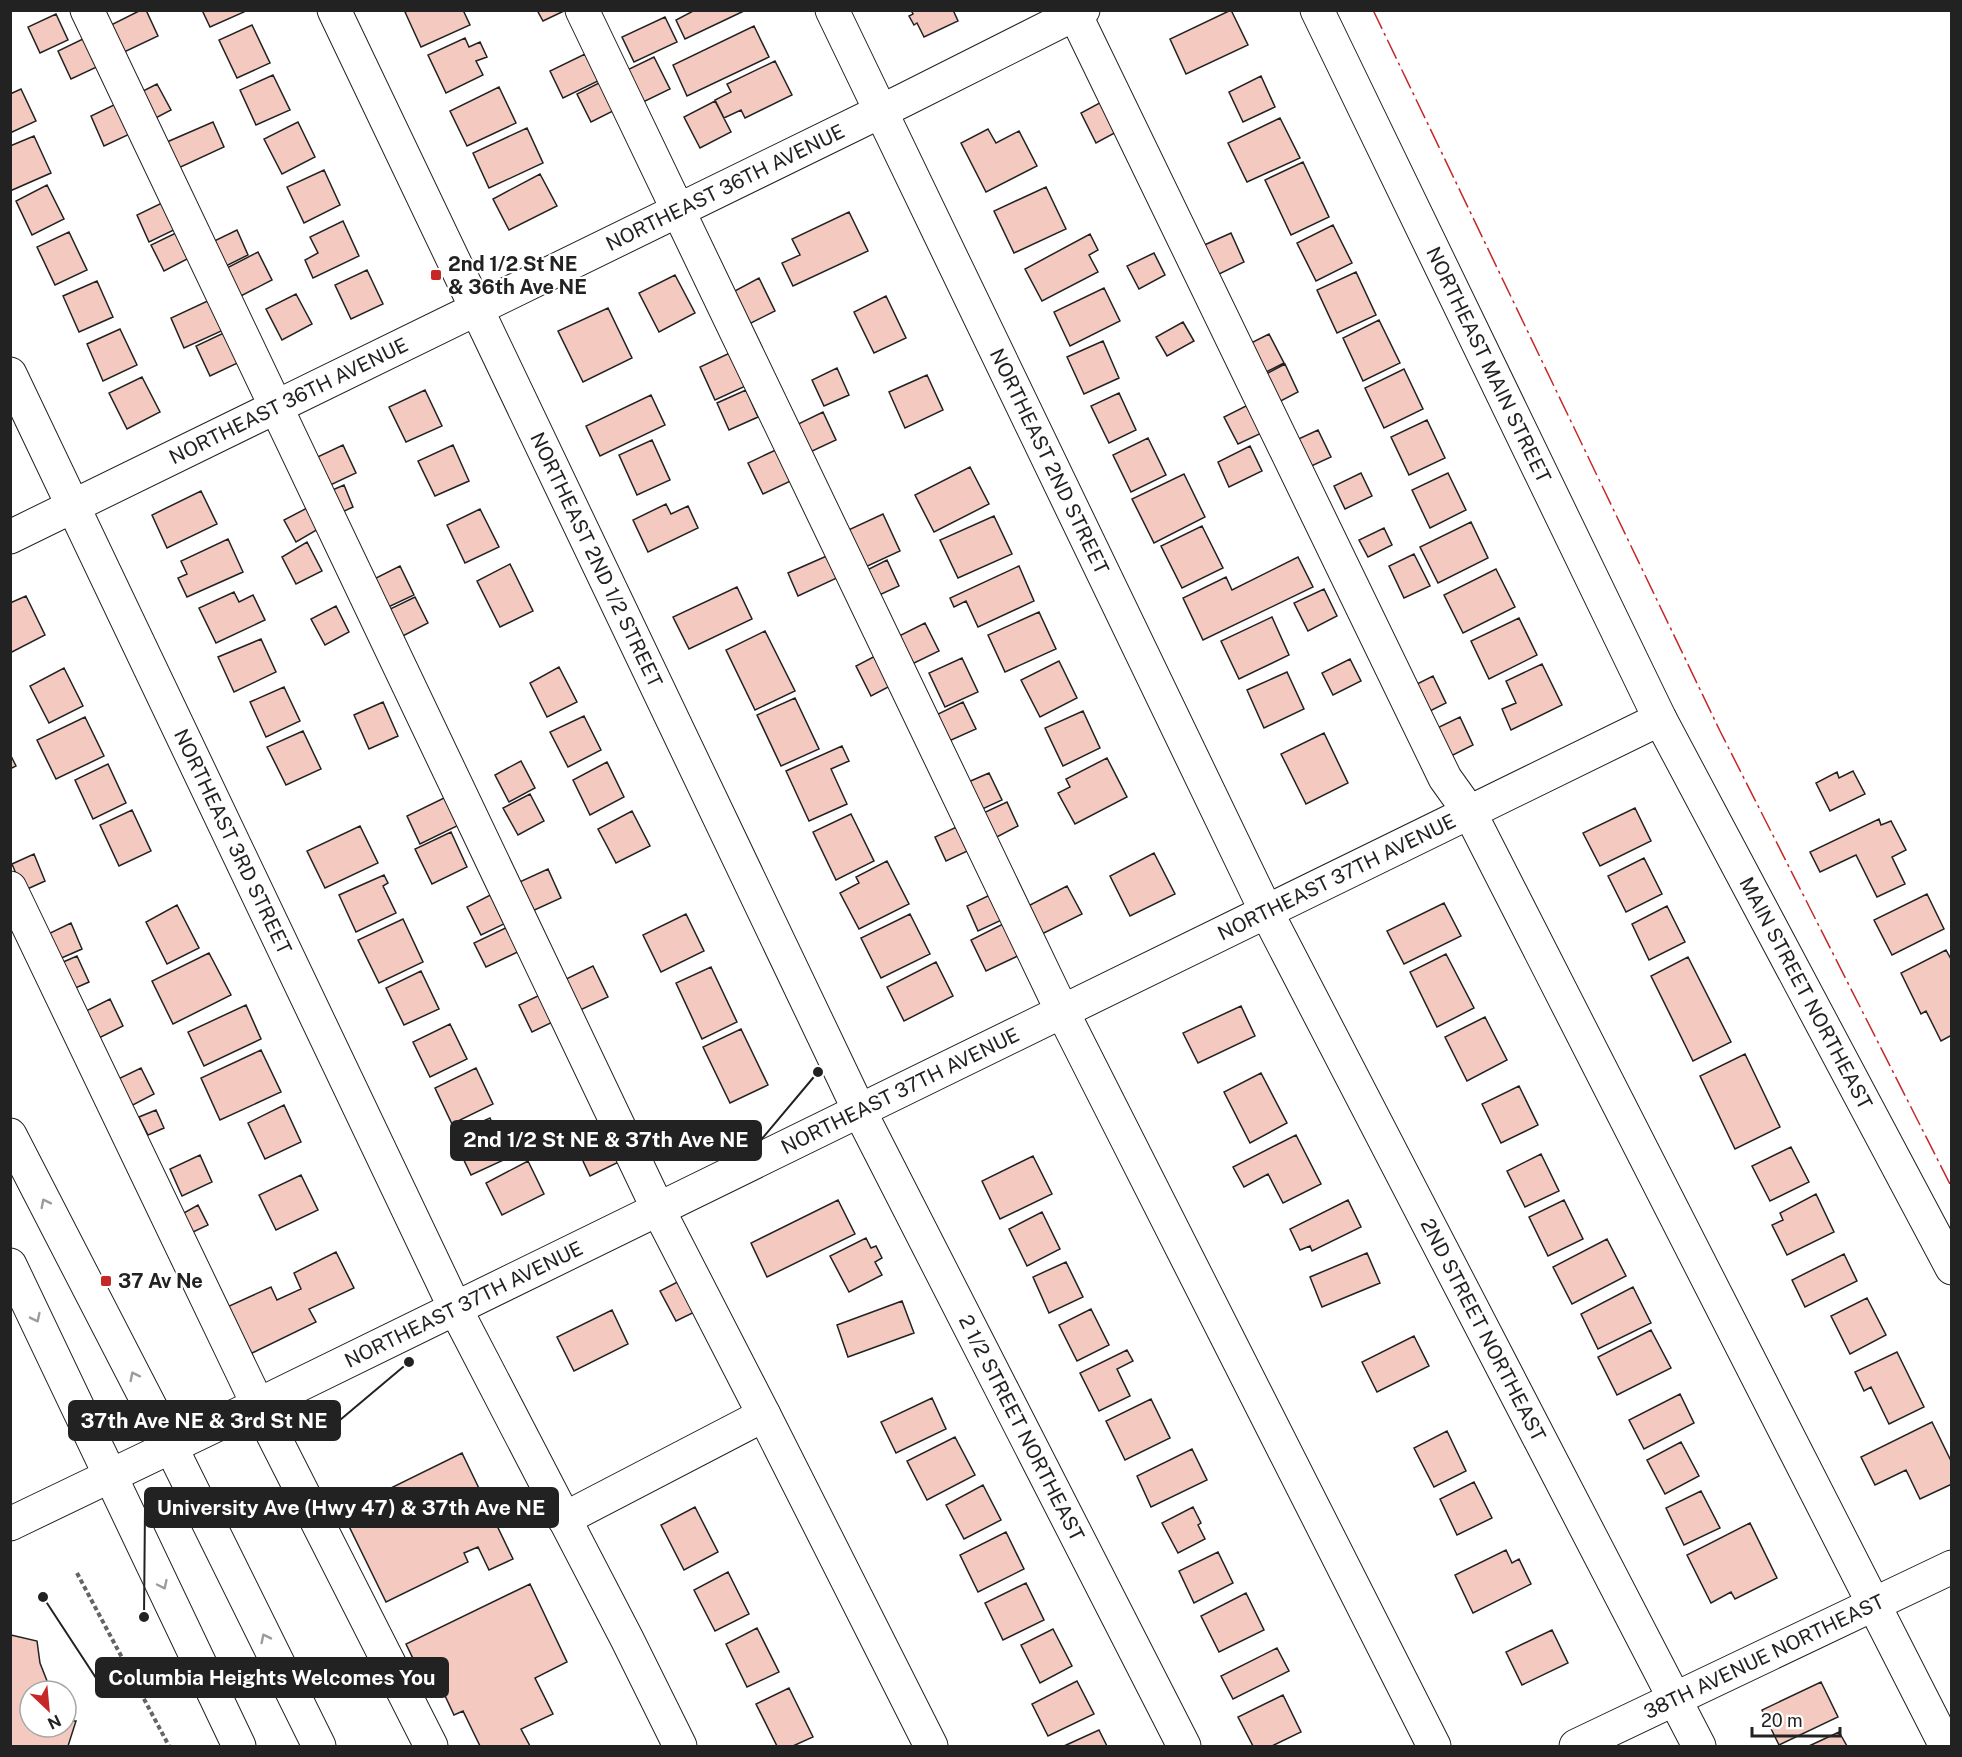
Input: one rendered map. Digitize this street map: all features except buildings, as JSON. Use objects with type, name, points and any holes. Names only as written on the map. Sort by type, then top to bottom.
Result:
[{"type":"street","points":[[87,10],[658,1209],[931,1746]]},
{"type":"street","name":"NORTHEAST 2ND 1/2 STREET","points":[[334,10],[859,1110]]},
{"type":"street","points":[[582,10],[1062,1011],[1434,1746]]},
{"type":"street","name":"NORTHEAST 2ND STREET","points":[[832,10],[1266,911]]},
{"type":"street","name":"NORTHEAST MAIN STREET","points":[[1317,10],[1646,685],[1660,719]]},
{"type":"street","points":[[1077,12],[1445,778],[1470,813],[1946,1746]]},
{"type":"street","name":"NORTHEAST 36TH AVENUE","points":[[10,537],[881,111],[1077,12]]},
{"type":"street","name":"NORTHEAST 3RD STREET","points":[[10,374],[454,1308],[627,1639],[680,1746]]},
{"type":"street","name":"NORTHEAST 37TH AVENUE","points":[[10,1524],[1660,719]]},
{"type":"street","name":"MAIN STREET NORTHEAST","points":[[1660,719],[1952,1268]]},
{"type":"street","points":[[10,888],[258,1405],[431,1746]]},
{"type":"street","name":"2ND STREET NORTHEAST","points":[[1266,911],[1699,1746]]},
{"type":"street","name":"2 1/2 STREET NORTHEAST","points":[[859,1110],[1184,1746]]},
{"type":"street","points":[[10,1135],[171,1447],[319,1746]]},
{"type":"street","points":[[10,1265],[239,1746]]},
{"type":"street","points":[[564,1519],[764,1415]]},
{"type":"street","name":"38TH AVENUE NORTHEAST","points":[[1576,1746],[1952,1567]]},
{"type":"path","points":[[77,1573],[169,1746]]},
{"type":"power","points":[[1373,10],[1720,731],[1952,1188]]},
{"type":"place","name":"2nd 1/2 St NE & 36th Ave NE","points":[[436,275]]},
{"type":"place","name":"2nd 1/2 St NE & 37th Ave NE","points":[[818,1072]]},
{"type":"place","name":"37 Av Ne","points":[[106,1281]]},
{"type":"place","name":"37th Ave NE & 3rd St NE","points":[[409,1362]]},
{"type":"place","name":"Columbia Heights Welcomes You","points":[[43,1597]]},
{"type":"place","name":"University Ave (Hwy 47) & 37th Ave NE","points":[[144,1617]]}]
